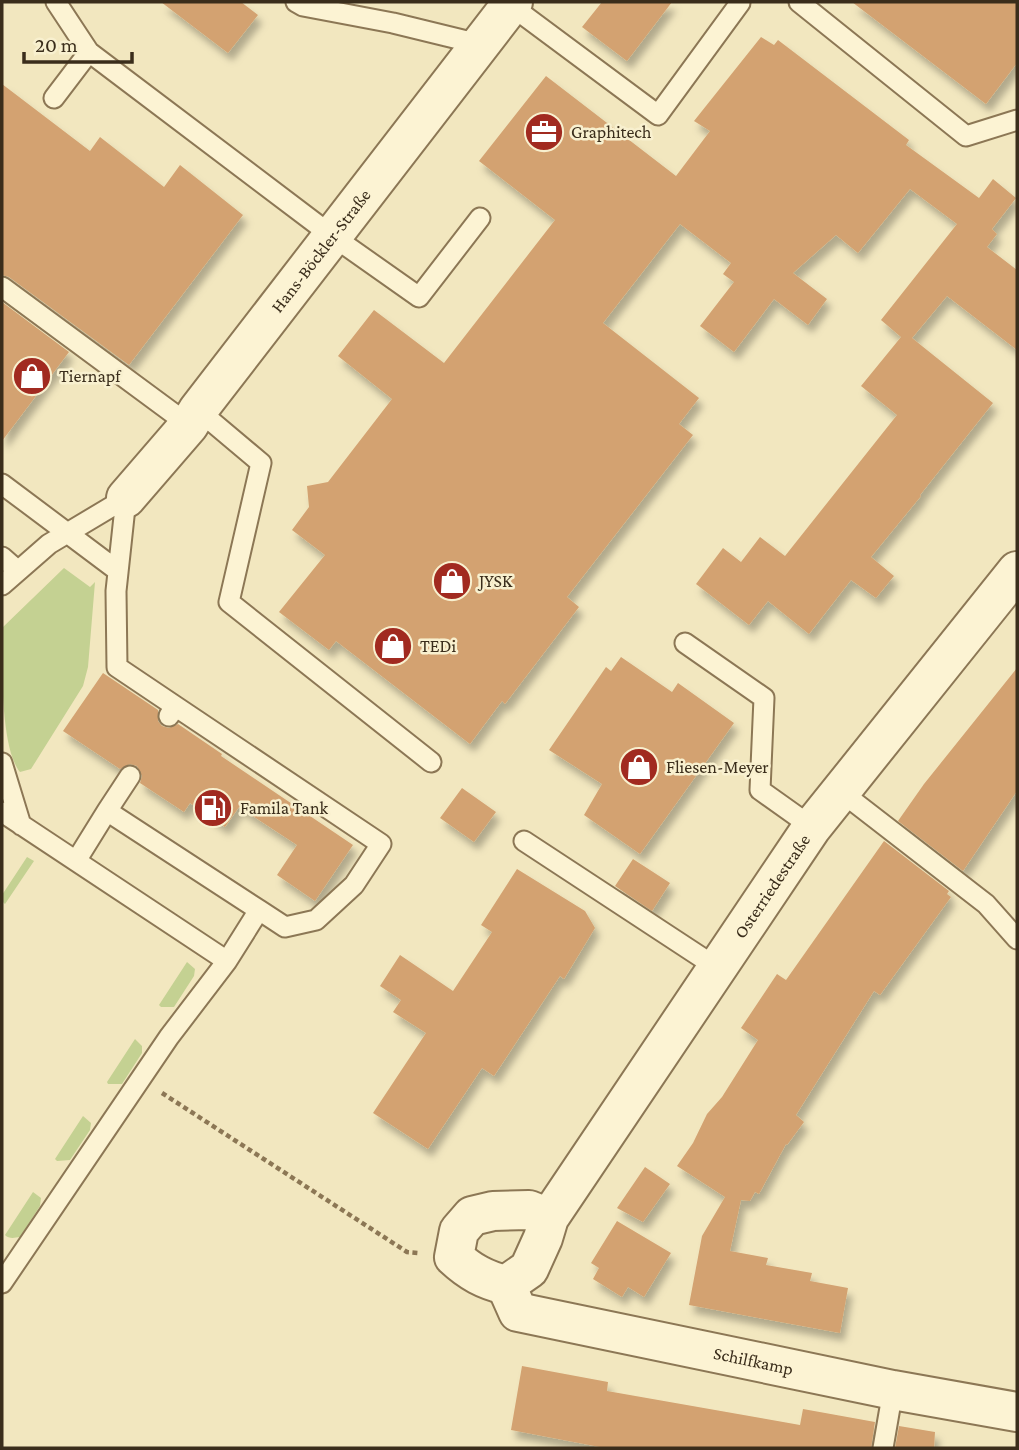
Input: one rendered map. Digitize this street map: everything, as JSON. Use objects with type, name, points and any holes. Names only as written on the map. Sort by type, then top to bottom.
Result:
[{"type":"street","name":"Hans-Böckler-Straße","points":[[126,498],[194,417],[331,235],[511,4]]},
{"type":"street","name":"Osterriedestraße","points":[[506,1285],[529,1269],[549,1218],[812,827],[1017,571]]},
{"type":"street","points":[[506,1285],[489,1281],[467,1270],[454,1257],[459,1231],[472,1216],[494,1212],[529,1210],[549,1218]]},
{"type":"street","name":"Schilfkamp","points":[[506,1285],[518,1312],[893,1390],[1017,1412]]},
{"type":"lane","points":[[56,2],[89,52],[331,235],[419,297],[480,218]]},
{"type":"lane","points":[[296,2],[303,6],[393,23],[479,44]]},
{"type":"lane","points":[[511,4],[658,115],[740,3],[738,2]]},
{"type":"lane","points":[[799,2],[966,136],[1017,120]]},
{"type":"lane","points":[[54,98],[89,52]]},
{"type":"lane","points":[[2,287],[261,463],[229,603],[431,762]]},
{"type":"lane","points":[[2,484],[118,571]]},
{"type":"lane","points":[[2,585],[49,544],[126,498]]},
{"type":"lane","points":[[107,811],[285,927],[316,920],[354,885],[381,844],[172,711],[117,667],[116,591],[126,498]]},
{"type":"lane","points":[[2,557],[18,571]]},
{"type":"lane","points":[[685,643],[764,698],[760,790],[812,827]]},
{"type":"lane","points":[[2,763],[21,825]]},
{"type":"lane","points":[[76,861],[130,776]]},
{"type":"lane","points":[[840,791],[986,904],[1017,939]]},
{"type":"lane","points":[[2,812],[227,961]]},
{"type":"lane","points":[[524,841],[716,967]]},
{"type":"lane","points":[[2,1283],[169,1037],[227,961],[260,910]]},
{"type":"lane","points":[[883,1448],[893,1390]]},
{"type":"path","points":[[141,1079],[407,1252],[454,1257]]},
{"type":"green space","points":[[64,568],[90,587],[95,582],[88,667],[83,686],[31,769],[20,772],[13,760],[6,725],[2,682],[2,628]]},
{"type":"green space","points":[[27,857],[34,861],[5,904],[2,895]]},
{"type":"green space","points":[[187,962],[195,969],[194,976],[174,1007],[161,1007],[159,1005]]},
{"type":"green space","points":[[135,1039],[142,1046],[142,1053],[122,1084],[108,1084],[107,1082]]},
{"type":"green space","points":[[83,1116],[91,1123],[90,1130],[70,1160],[57,1161],[55,1159]]},
{"type":"green space","points":[[33,1192],[41,1198],[40,1206],[20,1237],[5,1235]]},
{"type":"building","points":[[161,2],[241,2],[258,15],[228,53]]},
{"type":"building","points":[[602,2],[672,2],[627,61],[582,27]]},
{"type":"building","points":[[852,2],[1017,2],[1017,63],[986,104]]},
{"type":"building","points":[[761,37],[774,45],[778,40],[909,140],[906,145],[979,198],[993,179],[1016,198],[992,229],[997,234],[987,247],[1017,270],[1017,350],[947,296],[912,338],[993,403],[871,557],[894,576],[876,598],[851,580],[809,634],[768,601],[749,625],[696,584],[723,548],[741,562],[760,537],[785,556],[897,415],[861,386],[901,337],[881,320],[957,224],[910,189],[858,253],[836,235],[793,273],[827,299],[808,325],[774,299],[734,352],[700,326],[734,282],[723,274],[731,263],[680,224],[603,323],[699,398],[679,424],[693,435],[567,597],[579,607],[505,704],[502,701],[470,744],[336,641],[329,650],[279,612],[325,555],[292,530],[309,507],[307,486],[328,482],[392,399],[338,356],[374,310],[444,363],[555,220],[479,161],[546,76],[676,176],[710,131],[694,121]]},
{"type":"building","points":[[2,84],[90,151],[100,137],[164,187],[180,165],[243,215],[129,365],[9,277],[2,275]]},
{"type":"building","points":[[2,302],[69,352],[2,441]]},
{"type":"building","name":"Fliesen-Meyer","points":[[621,657],[672,692],[678,683],[734,723],[640,854],[584,815],[602,784],[549,750],[606,667],[611,671]]},
{"type":"building","points":[[1017,668],[1017,791],[963,871],[898,821],[924,784]]},
{"type":"building","points":[[103,673],[158,710],[158,721],[162,726],[169,728],[178,724],[353,845],[315,901],[277,875],[297,845],[239,807],[225,827],[190,803],[184,812],[140,783],[142,776],[137,766],[130,764],[120,769],[63,731]]},
{"type":"building","points":[[462,788],[496,812],[474,842],[440,818]]},
{"type":"building","points":[[884,841],[949,891],[947,894],[951,897],[880,995],[874,991],[796,1115],[804,1122],[786,1144],[759,1194],[755,1192],[750,1201],[741,1200],[730,1251],[768,1258],[766,1265],[812,1273],[810,1281],[848,1288],[840,1333],[689,1305],[702,1236],[725,1197],[677,1166],[693,1143],[707,1114],[722,1097],[758,1040],[741,1028],[777,974],[786,980]]},
{"type":"building","points":[[633,859],[670,883],[652,911],[615,886]]},
{"type":"building","points":[[517,869],[585,911],[595,928],[564,979],[560,976],[494,1076],[482,1068],[428,1149],[373,1113],[426,1033],[393,1012],[401,1000],[380,986],[400,955],[453,991],[492,932],[481,925]]},
{"type":"building","points":[[645,1167],[670,1184],[643,1222],[617,1208]]},
{"type":"building","points":[[617,1221],[671,1253],[644,1297],[628,1287],[622,1297],[593,1279],[599,1268],[591,1263]]},
{"type":"building","points":[[522,1366],[608,1382],[607,1391],[800,1425],[803,1409],[875,1422],[871,1448],[605,1448],[511,1430]]},
{"type":"building","points":[[899,1426],[935,1432],[934,1448],[895,1448]]},
{"type":"place","name":"Graphitech","points":[[544,132]]},
{"type":"place","name":"Tiernapf","points":[[32,376]]},
{"type":"place","name":"JYSK","points":[[452,581]]},
{"type":"place","name":"TEDi","points":[[393,646]]},
{"type":"place","name":"Fliesen-Meyer","points":[[639,767]]},
{"type":"place","name":"Famila Tank","points":[[213,808]]}]
